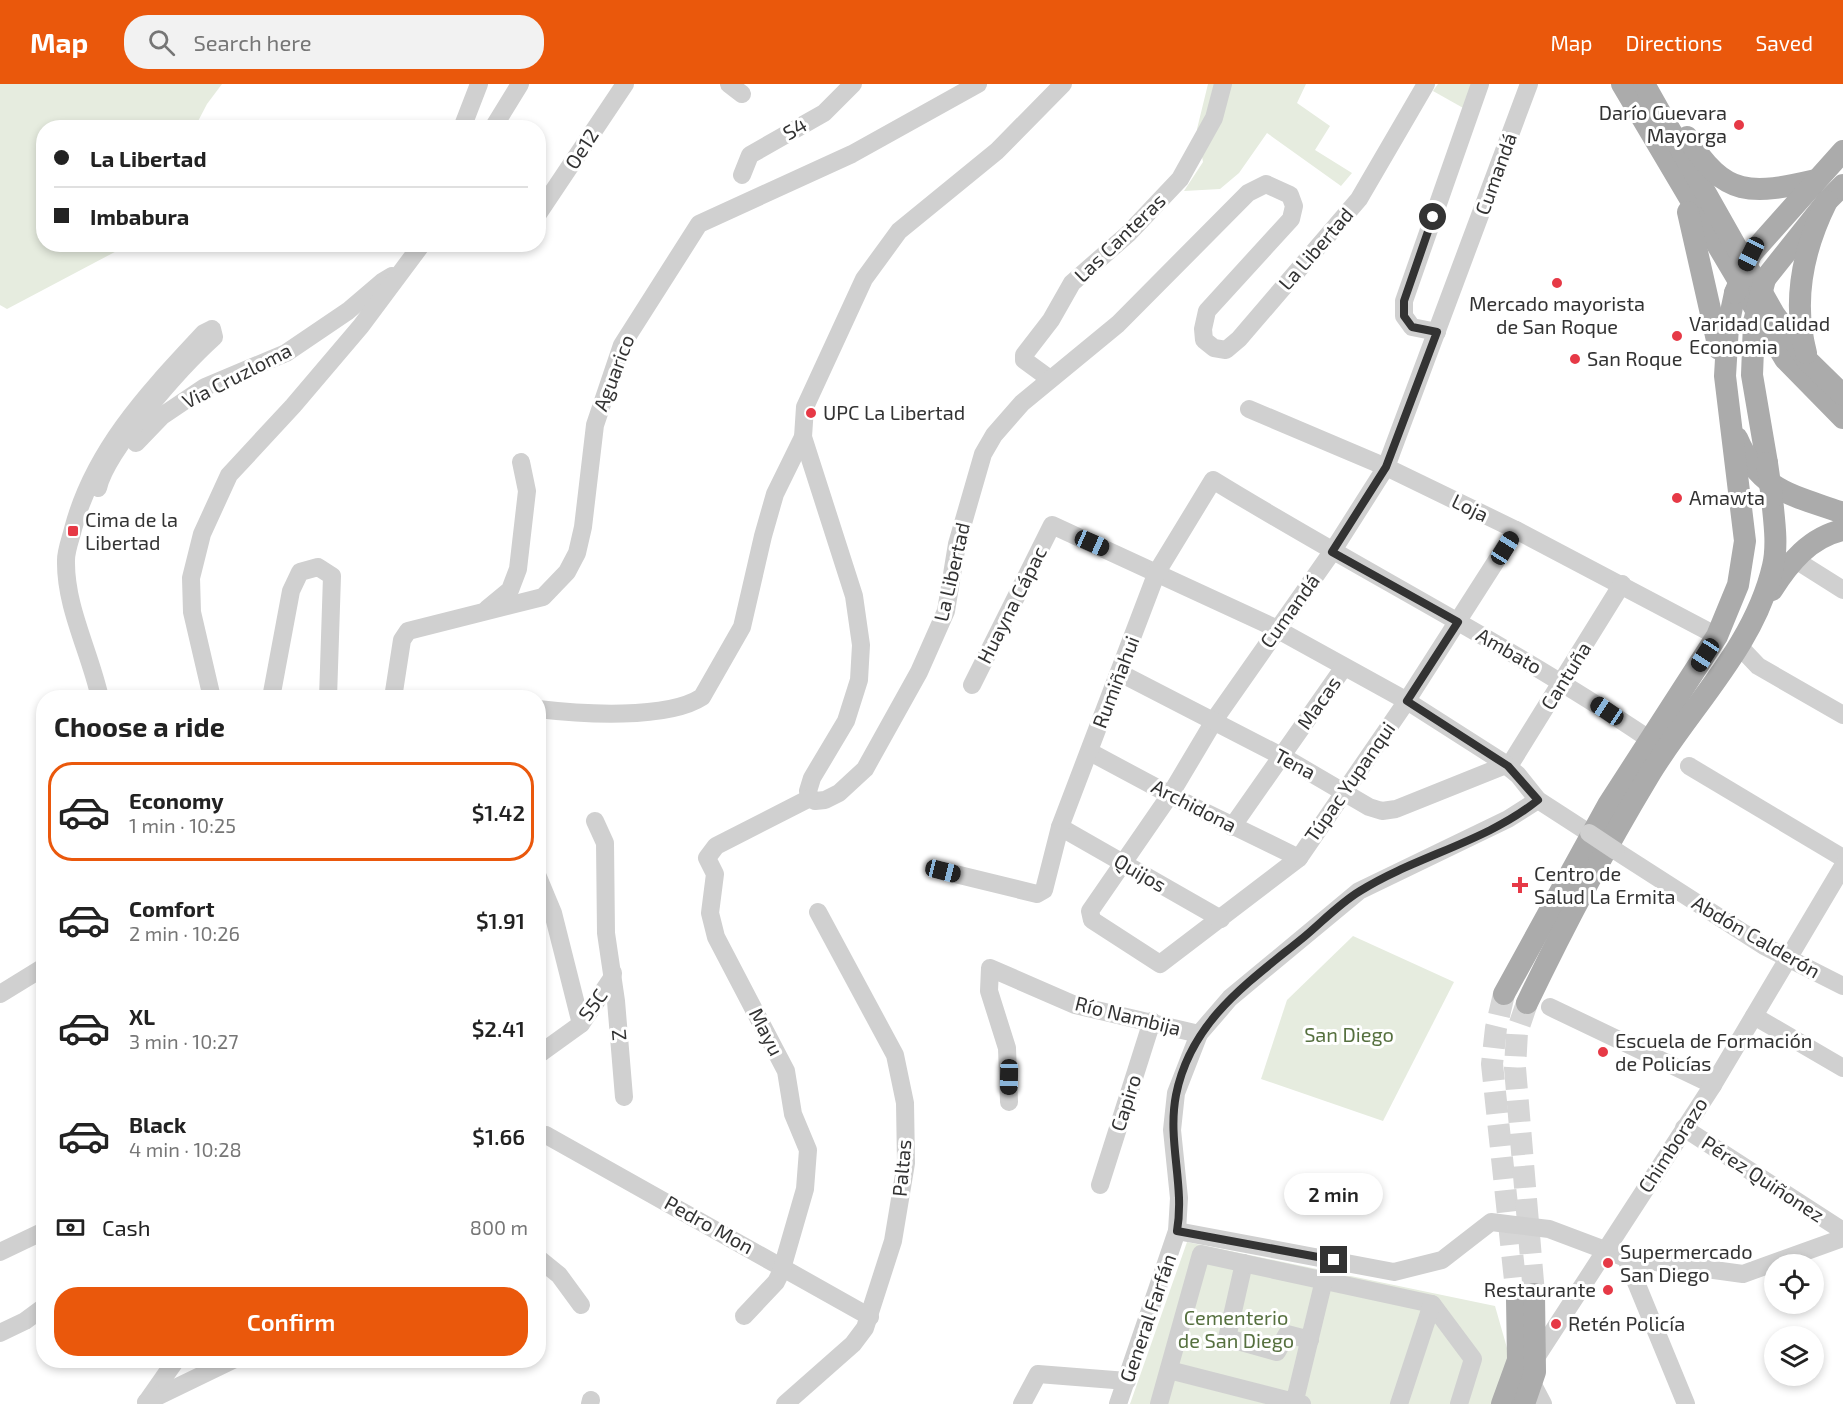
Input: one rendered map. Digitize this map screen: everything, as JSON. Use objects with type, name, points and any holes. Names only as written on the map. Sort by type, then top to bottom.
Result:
[{"type":"main road","points":[[1622,84],[1785,359],[1843,418]]},
{"type":"main road","points":[[1644,84],[1774,314],[1814,367],[1843,395]]},
{"type":"main road","points":[[1655,84],[1693,146],[1714,174],[1727,183],[1764,190],[1815,180]]},
{"type":"main road","points":[[1725,376],[1728,326],[1735,293],[1751,254],[1843,151]]},
{"type":"main road","points":[[1504,994],[1608,805],[1717,636],[1738,585],[1745,541],[1725,376],[1702,264],[1680,185]]},
{"type":"main road","points":[[1757,614],[1773,566],[1776,532],[1752,375],[1754,322],[1765,279],[1827,201],[1843,185]]},
{"type":"main road","points":[[1814,367],[1803,340],[1799,304],[1801,275],[1812,232],[1827,201]]},
{"type":"main road","points":[[1731,423],[1751,463],[1775,489],[1843,513]]},
{"type":"main road","points":[[1527,1003],[1622,820],[1650,773],[1739,646],[1757,614],[1794,559],[1818,540],[1843,530]]},
{"type":"main road","points":[[1502,1404],[1518,1360],[1526,1296],[1535,1359],[1532,1383],[1524,1404]]},
{"type":"street","points":[[465,120],[479,84]]},
{"type":"street","points":[[498,120],[520,84]]},
{"type":"street","name":"Oe12","points":[[546,202],[625,84]]},
{"type":"street","name":"S4","points":[[742,175],[750,155],[824,113],[853,84]]},
{"type":"street","name":"Aguarico","points":[[394,690],[402,640],[408,631],[543,597],[567,572],[577,553],[583,527],[595,425],[622,345],[699,224],[852,154],[978,84]]},
{"type":"street","points":[[810,798],[808,791],[812,778],[846,722],[859,680],[861,645],[854,596],[803,437],[805,408],[859,290],[899,231],[997,151],[1063,84]]},
{"type":"street","name":"Las Canteras","points":[[1050,379],[1024,360],[1024,355],[1051,320],[1072,283],[1128,234],[1180,179],[1214,118],[1223,84]]},
{"type":"street","name":"La Libertad","points":[[810,798],[815,801],[825,800],[853,783],[866,769],[919,672],[943,620],[957,544],[982,454],[994,435],[1022,403],[1118,324],[1248,193],[1266,184],[1290,195],[1294,206],[1291,219],[1207,311],[1203,329],[1204,340],[1214,348],[1226,350],[1239,339],[1359,199],[1426,84]]},
{"type":"street","points":[[1437,332],[1412,327],[1404,316],[1404,301],[1480,84]]},
{"type":"street","name":"Cumandá","points":[[1160,964],[1089,916],[1170,795],[1214,722],[1276,628],[1332,552],[1386,467],[1529,84]]},
{"type":"street","points":[[210,690],[192,612],[191,578],[202,534],[230,475],[301,398],[416,252]]},
{"type":"street","name":"Via Cruzloma","points":[[73,531],[91,496],[162,416],[205,387],[286,353],[348,311],[381,282],[402,272]]},
{"type":"street","points":[[98,488],[107,466],[173,378],[214,336],[212,329],[204,333],[153,387],[101,457],[79,506],[66,558],[68,579],[98,690]]},
{"type":"street","points":[[1814,367],[1843,383]]},
{"type":"street","name":"Loja","points":[[1249,409],[1386,467],[1516,530],[1717,636]]},
{"type":"street","points":[[546,710],[583,715],[647,711],[691,704],[702,697],[742,627],[775,494],[803,437]]},
{"type":"street","points":[[484,612],[510,590],[518,569],[527,491],[521,462]]},
{"type":"street","name":"Ambato","points":[[1213,480],[1332,552],[1563,682],[1646,737]]},
{"type":"street","name":"Rumiñahui","points":[[943,871],[1042,894],[1060,827],[1157,572],[1213,480]]},
{"type":"street","name":"Abdón Calderón","points":[[1052,525],[1276,628],[1344,668],[1407,701],[1508,766],[1538,800],[1616,851],[1764,946],[1843,986]]},
{"type":"street","name":"Huayna Cápac","points":[[972,685],[1052,525]]},
{"type":"street","name":"Túpac Yupanqui","points":[[1160,964],[1299,858],[1343,790],[1407,701],[1516,530]]},
{"type":"street","points":[[1794,559],[1843,590]]},
{"type":"street","points":[[272,690],[291,591],[300,572],[318,567],[332,576],[328,690]]},
{"type":"street","name":"Cantuña","points":[[1508,766],[1563,682],[1622,584]]},
{"type":"street","points":[[1739,646],[1758,666],[1843,715]]},
{"type":"street","name":"Macas","points":[[1233,827],[1344,668]]},
{"type":"street","name":"Tena","points":[[1120,673],[1343,790],[1369,807],[1382,811],[1396,809],[1508,766]]},
{"type":"street","name":"Archidona","points":[[1090,752],[1233,827],[1299,858]]},
{"type":"street","points":[[1689,766],[1843,858]]},
{"type":"street","name":"Mayu","points":[[744,1316],[776,1282],[783,1266],[805,1189],[808,1150],[793,1114],[786,1071],[716,938],[710,913],[715,874],[707,858],[716,846],[810,798]]},
{"type":"street","name":"General Farfán","points":[[1118,1404],[1177,1231],[1179,1198],[1172,1130],[1176,1094],[1199,1034],[1230,998],[1359,891],[1508,819],[1538,800]]},
{"type":"street","name":"Z","points":[[595,821],[605,843],[606,933],[613,973],[624,1097]]},
{"type":"street","name":"Quijos","points":[[1060,827],[1221,919]]},
{"type":"street","name":"Chimborazo","points":[[1535,1359],[1713,1085],[1843,866]]},
{"type":"street","points":[[546,896],[553,913],[581,1024]]},
{"type":"street","name":"Paltas","points":[[785,1404],[853,1344],[865,1328],[893,1241],[906,1163],[905,1103],[895,1055],[818,912]]},
{"type":"street","points":[[546,919],[553,913]]},
{"type":"street","name":"Río Nambija","points":[[1009,1102],[1007,1048],[989,991],[990,968],[1075,1005],[1152,1021],[1199,1034]]},
{"type":"street","points":[[0,994],[36,972]]},
{"type":"street","name":"S5C","points":[[546,1048],[581,1024],[612,978],[613,973]]},
{"type":"street","points":[[1550,1006],[1713,1085]]},
{"type":"street","points":[[1754,1016],[1843,1068]]},
{"type":"street","name":"Capiro","points":[[1100,1185],[1152,1021]]},
{"type":"street","name":"Pérez Quiñonez","points":[[1684,1128],[1843,1231]]},
{"type":"street","name":"Pedro Mon","points":[[546,1136],[783,1266],[870,1317]]},
{"type":"street","points":[[1177,1231],[1394,1272],[1442,1260],[1491,1222],[1549,1229],[1626,1258],[1743,1274],[1843,1238]]},
{"type":"street","points":[[0,1252],[36,1235]]},
{"type":"street","points":[[1159,1404],[1201,1254],[1432,1304],[1473,1359],[1459,1404]]},
{"type":"street","points":[[1626,1258],[1686,1404]]},
{"type":"street","points":[[1244,1263],[1227,1338],[1276,1352],[1287,1334],[1311,1340]]},
{"type":"street","points":[[546,1264],[559,1275],[581,1305]]},
{"type":"street","points":[[1168,1370],[1297,1403],[1324,1281]]},
{"type":"street","points":[[1399,1404],[1432,1304]]},
{"type":"street","points":[[0,1333],[36,1312]]},
{"type":"street","points":[[146,1403],[170,1368]]},
{"type":"street","points":[[146,1403],[217,1368]]},
{"type":"street","points":[[1022,1404],[1038,1374],[1127,1381]]},
{"type":"street","points":[[1532,1383],[1544,1404]]},
{"type":"green space","points":[[0,84],[222,84],[199,120],[36,120],[36,252],[115,252],[7,309],[0,305]]},
{"type":"green space","points":[[1208,84],[1306,84],[1297,103],[1330,126],[1315,150],[1352,173],[1341,186],[1267,133],[1239,173],[1220,189],[1184,191],[1203,162],[1197,129]]},
{"type":"green space","points":[[1438,84],[1473,84],[1465,109],[1433,91]]},
{"type":"green space","name":"San Diego","points":[[1353,936],[1454,982],[1383,1121],[1261,1079],[1287,1000]]},
{"type":"green space","name":"Cementerio de San Diego","points":[[1187,1242],[1495,1306],[1509,1355],[1493,1404],[1130,1404]]},
{"type":"tunnel","points":[[1504,994],[1496,1028],[1492,1064],[1517,1299]]},
{"type":"tunnel","points":[[1527,1003],[1517,1032],[1515,1068],[1534,1294]]},
{"type":"place","name":"Darío Guevara Mayorga","points":[[1739,125]]},
{"type":"place","name":"Mercado mayorista de San Roque","points":[[1557,283]]},
{"type":"place","name":"Varidad Calidad Economia","points":[[1677,336]]},
{"type":"place","name":"San Roque","points":[[1575,359]]},
{"type":"place","name":"UPC La Libertad","points":[[811,413]]},
{"type":"place","name":"Amawta","points":[[1677,498]]},
{"type":"place","name":"Cima de la Libertad","points":[[73,531]]},
{"type":"place","name":"Centro de Salud La Ermita","points":[[1520,885]]},
{"type":"place","name":"Escuela de Formación de Policías","points":[[1603,1052]]},
{"type":"place","name":"Supermercado San Diego","points":[[1608,1263]]},
{"type":"place","name":"Restaurante","points":[[1608,1290]]},
{"type":"place","name":"Retén Policía","points":[[1556,1324]]},
{"type":"route","points":[[1334,1260],[1177,1231],[1179,1198],[1172,1130],[1176,1094],[1199,1034],[1230,998],[1359,891],[1508,819],[1538,800],[1508,766],[1407,701],[1458,622],[1332,552],[1386,467],[1437,332],[1412,327],[1404,316],[1404,301],[1433,217]]}]
